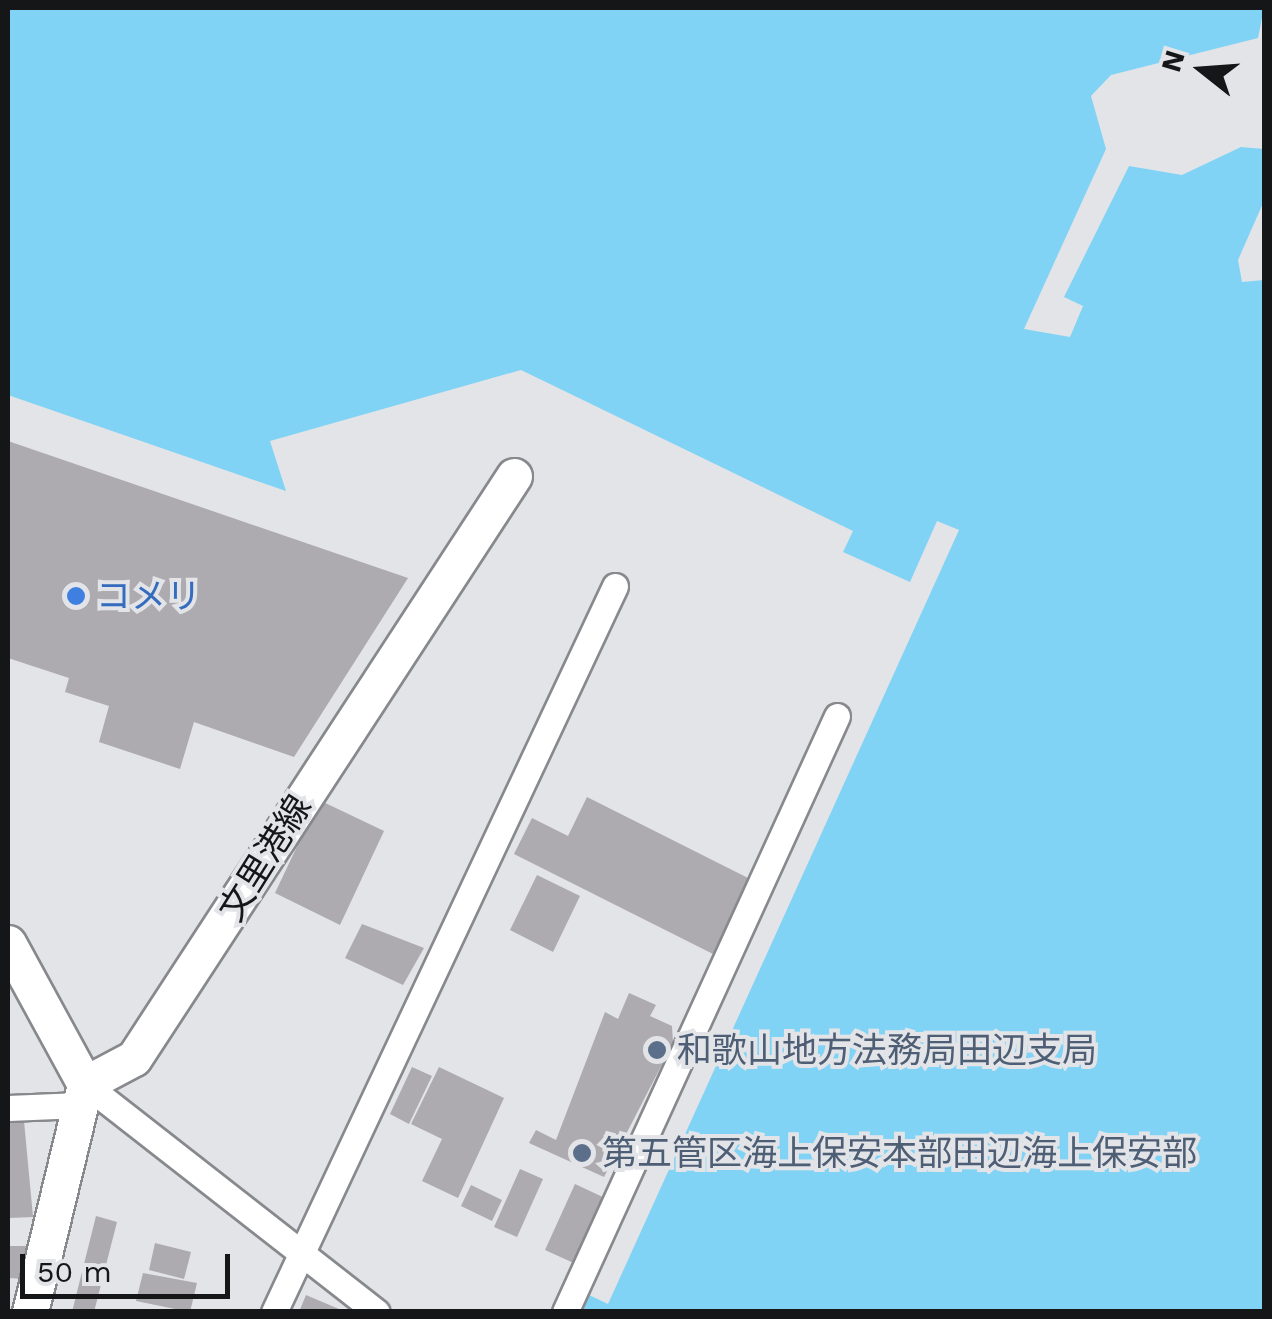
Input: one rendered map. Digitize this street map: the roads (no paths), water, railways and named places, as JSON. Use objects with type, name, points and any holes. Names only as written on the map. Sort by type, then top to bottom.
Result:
[{"type":"main road","name":"文里港線","points":[[82,1094],[134,1058],[514,476]]},
{"type":"main road","points":[[8,943],[82,1094],[30,1312]]},
{"type":"street","points":[[274,1312],[615,586]]},
{"type":"street","points":[[566,1312],[837,716]]},
{"type":"street","points":[[8,1108],[82,1094],[302,1252],[378,1312]]},
{"type":"water","points":[[8,8],[1264,8],[1258,38],[1111,75],[1091,96],[1106,149],[1024,329],[1070,337],[1083,306],[1064,297],[1129,166],[1182,175],[1241,147],[1264,149],[1264,201],[1238,260],[1242,282],[1264,280],[1264,1311],[580,1311],[589,1295],[608,1304],[959,530],[937,521],[910,582],[843,552],[853,531],[521,370],[270,441],[286,491],[8,395]]},
{"type":"place","name":"コメリ","points":[[76,596]]},
{"type":"place","name":"和歌山地方法務局田辺支局","points":[[657,1050]]},
{"type":"place","name":"第五管区海上保安本部田辺海上保安部","points":[[582,1153]]}]
